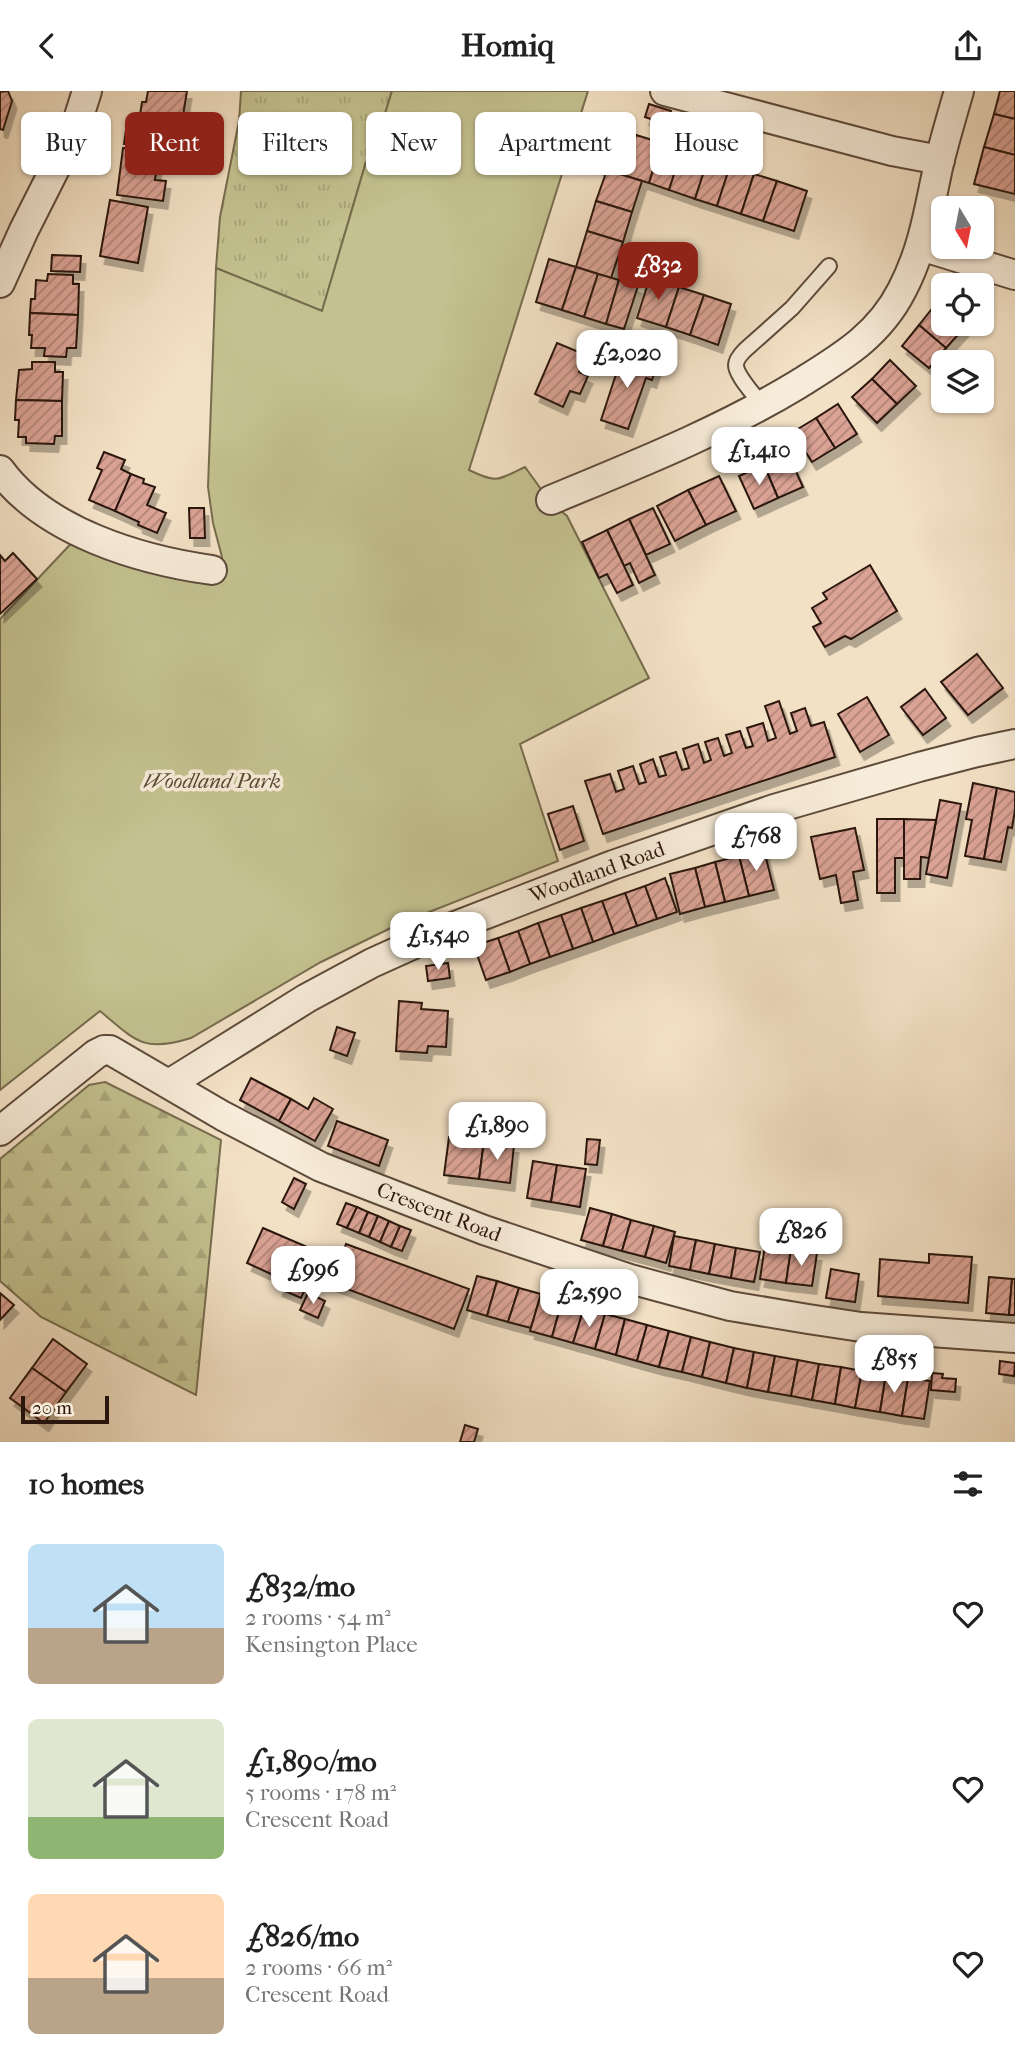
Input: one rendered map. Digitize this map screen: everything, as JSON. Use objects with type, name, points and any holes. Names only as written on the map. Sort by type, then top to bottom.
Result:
[{"type":"street","points":[[0,283],[75,129],[87,91]]},
{"type":"street","points":[[665,91],[892,151],[940,160]]},
{"type":"street","points":[[551,500],[710,432],[762,406],[843,357],[879,324],[901,293],[921,246],[959,91]]},
{"type":"street","points":[[921,246],[1015,275]]},
{"type":"street","points":[[0,470],[26,498],[96,540],[147,558],[212,570]]},
{"type":"street","name":"Woodland Road","points":[[169,1084],[307,997],[372,963],[445,930],[612,865],[774,809],[942,761],[1015,744]]},
{"type":"street","name":"Crescent Road","points":[[0,1131],[100,1051],[114,1052],[223,1116],[321,1167],[493,1233],[647,1284],[730,1306],[817,1321],[861,1327],[1015,1338]]},
{"type":"lane","points":[[762,406],[738,372],[736,365],[739,358],[792,308],[829,265]]},
{"type":"green space","points":[[241,91],[392,91],[386,112],[366,112],[366,162],[322,311],[216,268],[220,217],[238,126],[238,175],[352,175],[352,112],[240,112]]},
{"type":"green space","name":"Woodland Park","points":[[392,91],[588,91],[581,112],[475,112],[475,175],[562,175],[469,470],[497,479],[525,467],[551,503],[567,516],[649,678],[520,744],[558,861],[399,924],[321,962],[191,1038],[151,1044],[132,1037],[100,1011],[0,1090],[0,619],[81,533],[212,570],[222,557],[213,523],[208,487],[216,268],[322,311],[366,162],[366,175],[461,175],[461,112],[385,112]]},
{"type":"green space","points":[[105,1082],[221,1140],[196,1395],[41,1317],[0,1281],[0,1159],[89,1085]]},
{"type":"building","points":[[8,91],[12,101],[3,130],[0,129],[0,92]]},
{"type":"building","points":[[148,91],[187,91],[184,112],[140,112],[142,102],[146,102]]},
{"type":"building","points":[[1000,91],[1015,91],[1015,119],[994,114]]},
{"type":"building","points":[[649,104],[671,111],[650,112],[650,119],[645,117]]},
{"type":"building","points":[[994,114],[1015,119],[1015,155],[984,147]]},
{"type":"building","points":[[636,135],[650,139],[652,175],[649,183],[623,175],[636,175]]},
{"type":"building","points":[[984,147],[1015,155],[1015,194],[974,184]]},
{"type":"building","points":[[123,148],[125,175],[156,175],[155,180],[166,181],[163,201],[117,195]]},
{"type":"building","points":[[605,175],[623,175],[642,181],[632,212],[596,201]]},
{"type":"building","points":[[652,175],[674,175],[669,190],[649,183]]},
{"type":"building","points":[[674,175],[703,175],[695,199],[669,190]]},
{"type":"building","points":[[703,175],[727,175],[717,206],[695,199]]},
{"type":"building","points":[[727,175],[754,175],[741,214],[717,206]]},
{"type":"building","points":[[754,175],[777,181],[763,221],[741,214]]},
{"type":"building","points":[[777,181],[807,191],[794,231],[763,221]]},
{"type":"building","points":[[110,200],[148,207],[138,263],[100,256]]},
{"type":"building","points":[[596,201],[632,212],[623,242],[587,231]]},
{"type":"building","points":[[587,231],[623,242],[611,278],[576,267]]},
{"type":"building","points":[[52,255],[81,256],[80,272],[51,271]]},
{"type":"building","points":[[549,259],[576,267],[562,310],[536,302]]},
{"type":"building","points":[[576,267],[598,274],[584,317],[562,310]]},
{"type":"building","points":[[48,274],[73,275],[73,284],[79,284],[78,315],[30,313],[31,299],[35,299],[36,280],[47,281]]},
{"type":"building","points":[[598,274],[619,280],[606,324],[584,317]]},
{"type":"building","points":[[650,277],[679,287],[666,327],[637,318]]},
{"type":"building","points":[[619,280],[638,286],[624,329],[606,324]]},
{"type":"building","points":[[679,287],[704,295],[690,335],[666,327]]},
{"type":"building","points":[[704,295],[731,304],[718,345],[690,335]]},
{"type":"building","points":[[931,310],[931,335],[919,325]]},
{"type":"building","points":[[30,313],[78,315],[76,348],[67,348],[66,357],[44,356],[45,348],[31,348]]},
{"type":"building","points":[[919,325],[946,348],[931,350],[929,368],[902,346]]},
{"type":"building","points":[[932,336],[957,336],[946,348]]},
{"type":"building","points":[[557,343],[586,355],[579,372],[588,376],[580,394],[570,391],[563,407],[535,394]]},
{"type":"building","points":[[623,353],[657,364],[652,380],[646,378],[628,429],[601,420]]},
{"type":"building","points":[[890,360],[916,386],[897,404],[872,379]]},
{"type":"building","points":[[32,362],[55,362],[55,372],[63,372],[62,401],[16,400],[19,370],[32,369]]},
{"type":"building","points":[[872,379],[897,404],[877,423],[852,397]]},
{"type":"building","points":[[16,400],[62,401],[62,436],[55,436],[54,444],[26,443],[26,437],[18,437]]},
{"type":"building","points":[[838,404],[857,434],[835,448],[816,418]]},
{"type":"building","points":[[816,418],[835,448],[812,462],[793,432]]},
{"type":"building","points":[[104,452],[125,460],[121,469],[131,474],[115,511],[89,500],[102,470],[97,468]]},
{"type":"building","points":[[788,454],[803,487],[778,498],[764,465]]},
{"type":"building","points":[[764,465],[778,498],[754,509],[739,476]]},
{"type":"building","points":[[131,474],[144,479],[143,483],[155,487],[147,505],[166,513],[157,533],[115,511]]},
{"type":"building","points":[[719,476],[736,511],[706,525],[688,490]]},
{"type":"building","points":[[688,490],[706,525],[675,541],[657,506]]},
{"type":"building","points":[[189,508],[204,508],[205,538],[190,538]]},
{"type":"building","points":[[653,508],[670,544],[646,555],[629,519]]},
{"type":"building","points":[[629,519],[655,575],[639,583],[630,563],[624,566],[607,530]]},
{"type":"building","points":[[607,530],[633,585],[617,593],[607,574],[599,578],[582,542]]},
{"type":"building","points":[[13,553],[37,579],[0,614],[0,555],[5,561]]},
{"type":"building","points":[[870,565],[897,611],[851,639],[845,636],[825,647],[813,627],[821,623],[812,608],[827,599],[823,593]]},
{"type":"building","points":[[977,654],[1003,688],[968,715],[941,682]]},
{"type":"building","points":[[925,689],[946,718],[923,735],[901,707]]},
{"type":"building","points":[[867,697],[889,735],[860,752],[838,714]]},
{"type":"building","points":[[779,701],[790,734],[797,731],[791,713],[805,708],[811,726],[824,722],[835,757],[603,834],[585,781],[610,774],[616,792],[624,789],[618,771],[633,766],[639,784],[646,782],[640,764],[653,759],[659,777],[666,775],[660,757],[676,752],[682,770],[689,768],[683,749],[698,744],[704,763],[711,760],[705,742],[718,738],[724,756],[732,753],[726,735],[740,731],[746,748],[753,746],[747,728],[763,723],[768,741],[776,738],[765,706]]},
{"type":"building","points":[[973,783],[997,788],[984,859],[965,856],[972,820],[966,819]]},
{"type":"building","points":[[997,788],[1015,792],[1012,828],[1008,827],[1001,862],[984,859]]},
{"type":"building","points":[[940,800],[961,804],[947,878],[926,874]]},
{"type":"building","points":[[573,806],[584,841],[560,850],[548,814]]},
{"type":"building","points":[[877,819],[904,819],[904,858],[895,858],[895,893],[877,893]]},
{"type":"building","points":[[904,819],[936,820],[929,858],[921,857],[920,879],[904,879]]},
{"type":"building","points":[[855,828],[864,870],[853,872],[858,900],[841,903],[836,875],[820,879],[811,837]]},
{"type":"building","points":[[764,850],[774,890],[749,896],[739,856]]},
{"type":"building","points":[[739,856],[749,896],[725,902],[715,862]]},
{"type":"building","points":[[715,862],[725,902],[705,907],[695,868]]},
{"type":"building","points":[[695,868],[705,907],[680,914],[670,874]]},
{"type":"building","points":[[665,878],[677,912],[657,919],[645,886]]},
{"type":"building","points":[[645,886],[657,919],[637,926],[625,893]]},
{"type":"building","points":[[625,893],[637,926],[614,934],[602,901]]},
{"type":"building","points":[[602,901],[614,934],[593,942],[581,908]]},
{"type":"building","points":[[581,908],[593,942],[573,949],[561,915]]},
{"type":"building","points":[[561,915],[573,949],[550,957],[538,923]]},
{"type":"building","points":[[538,923],[550,957],[530,964],[518,931]]},
{"type":"building","points":[[518,931],[530,964],[510,972],[498,938]]},
{"type":"building","points":[[498,938],[510,972],[486,980],[474,946]]},
{"type":"building","points":[[448,963],[450,978],[428,981],[426,966]]},
{"type":"building","points":[[399,1001],[422,1003],[421,1009],[448,1011],[446,1047],[428,1046],[427,1053],[396,1051]]},
{"type":"building","points":[[337,1027],[355,1033],[347,1056],[330,1050]]},
{"type":"building","points":[[251,1078],[291,1099],[279,1121],[240,1100]]},
{"type":"building","points":[[314,1098],[333,1109],[315,1141],[279,1121],[291,1099],[308,1109]]},
{"type":"building","points":[[337,1121],[388,1140],[379,1166],[328,1146]]},
{"type":"building","points":[[449,1137],[484,1141],[479,1179],[444,1175]]},
{"type":"building","points":[[587,1139],[600,1140],[597,1165],[585,1164]]},
{"type":"building","points":[[484,1141],[514,1145],[510,1183],[479,1179]]},
{"type":"building","points":[[533,1161],[557,1165],[551,1202],[527,1198]]},
{"type":"building","points":[[557,1165],[586,1169],[580,1207],[551,1202]]},
{"type":"building","points":[[294,1178],[306,1184],[294,1209],[282,1202]]},
{"type":"building","points":[[346,1203],[357,1207],[347,1228],[337,1224]]},
{"type":"building","points":[[357,1207],[368,1212],[359,1233],[347,1228]]},
{"type":"building","points":[[590,1208],[612,1214],[603,1246],[581,1240]]},
{"type":"building","points":[[368,1212],[378,1216],[369,1237],[359,1233]]},
{"type":"building","points":[[612,1214],[631,1220],[622,1251],[603,1246]]},
{"type":"building","points":[[378,1216],[389,1221],[380,1242],[369,1237]]},
{"type":"building","points":[[631,1220],[654,1226],[645,1257],[622,1251]]},
{"type":"building","points":[[389,1221],[400,1226],[391,1247],[380,1242]]},
{"type":"building","points":[[400,1226],[411,1230],[402,1251],[391,1247]]},
{"type":"building","points":[[654,1226],[675,1232],[666,1263],[645,1257]]},
{"type":"building","points":[[263,1228],[321,1253],[301,1298],[278,1288],[282,1279],[247,1263]]},
{"type":"building","points":[[674,1236],[696,1240],[690,1270],[669,1266]]},
{"type":"building","points":[[696,1240],[715,1244],[709,1274],[690,1270]]},
{"type":"building","points":[[346,1244],[469,1289],[454,1329],[331,1283]]},
{"type":"building","points":[[715,1244],[736,1248],[731,1278],[709,1274]]},
{"type":"building","points":[[765,1245],[791,1249],[786,1283],[760,1279]]},
{"type":"building","points":[[736,1248],[760,1252],[754,1282],[731,1278]]},
{"type":"building","points":[[791,1249],[817,1253],[812,1286],[786,1283]]},
{"type":"building","points":[[929,1254],[972,1257],[968,1303],[878,1296],[880,1259],[929,1263]]},
{"type":"building","points":[[831,1269],[859,1274],[855,1302],[826,1298]]},
{"type":"building","points":[[477,1276],[497,1281],[487,1316],[467,1310]]},
{"type":"building","points":[[989,1277],[1012,1279],[1009,1315],[986,1313]]},
{"type":"building","points":[[1012,1279],[1015,1279],[1015,1315],[1009,1315]]},
{"type":"building","points":[[497,1281],[519,1288],[508,1322],[487,1316]]},
{"type":"building","points":[[519,1288],[541,1294],[531,1328],[508,1322]]},
{"type":"building","points":[[0,1293],[14,1305],[0,1320]]},
{"type":"building","points":[[308,1293],[325,1301],[318,1318],[300,1310]]},
{"type":"building","points":[[541,1294],[562,1301],[552,1337],[530,1331]]},
{"type":"building","points":[[562,1301],[584,1308],[573,1343],[552,1337]]},
{"type":"building","points":[[584,1308],[605,1314],[595,1349],[573,1343]]},
{"type":"building","points":[[605,1314],[625,1319],[616,1355],[595,1349]]},
{"type":"building","points":[[625,1319],[647,1325],[637,1361],[616,1355]]},
{"type":"building","points":[[647,1325],[669,1331],[659,1367],[637,1361]]},
{"type":"building","points":[[669,1331],[691,1337],[682,1372],[659,1367]]},
{"type":"building","points":[[691,1337],[710,1342],[702,1377],[682,1372]]},
{"type":"building","points":[[53,1339],[87,1364],[66,1392],[32,1368]]},
{"type":"building","points":[[710,1342],[734,1348],[726,1383],[702,1377]]},
{"type":"building","points":[[734,1348],[754,1352],[747,1388],[726,1383]]},
{"type":"building","points":[[754,1352],[775,1356],[768,1392],[747,1388]]},
{"type":"building","points":[[775,1356],[798,1360],[791,1396],[768,1392]]},
{"type":"building","points":[[798,1360],[819,1364],[812,1400],[791,1396]]},
{"type":"building","points":[[1000,1361],[1015,1363],[1014,1376],[999,1374]]},
{"type":"building","points":[[819,1364],[841,1367],[835,1404],[812,1400]]},
{"type":"building","points":[[841,1367],[862,1371],[855,1408],[835,1404]]},
{"type":"building","points":[[32,1368],[66,1392],[44,1423],[10,1398]]},
{"type":"building","points":[[862,1371],[886,1374],[880,1412],[855,1408]]},
{"type":"building","points":[[932,1373],[943,1374],[942,1378],[956,1379],[955,1392],[931,1390]]},
{"type":"building","points":[[886,1374],[908,1378],[902,1416],[880,1412]]},
{"type":"building","points":[[908,1378],[930,1381],[924,1419],[902,1416]]},
{"type":"building","points":[[465,1425],[478,1429],[474,1442],[460,1442]]}]
